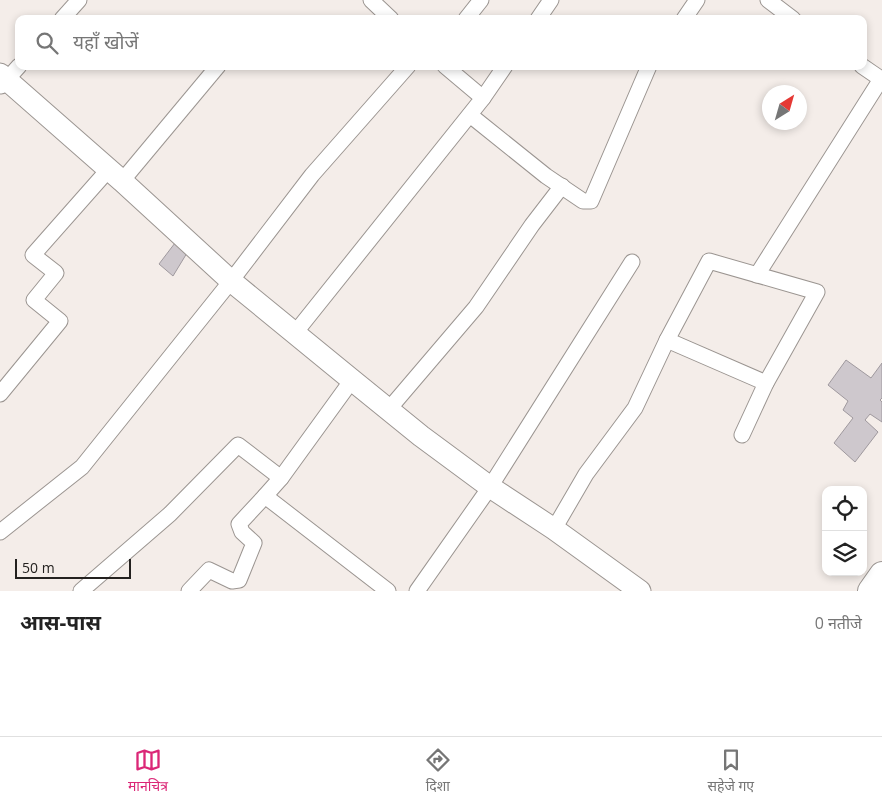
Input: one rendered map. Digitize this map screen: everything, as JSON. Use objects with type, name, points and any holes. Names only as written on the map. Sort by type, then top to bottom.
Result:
[{"type":"main road","points":[[870,591],[882,574]]},
{"type":"street","points":[[66,15],[80,0]]},
{"type":"street","points":[[371,0],[387,15]]},
{"type":"street","points":[[469,15],[481,0]]},
{"type":"street","points":[[541,15],[551,0]]},
{"type":"street","points":[[687,15],[697,0]]},
{"type":"street","points":[[768,0],[788,15]]},
{"type":"street","points":[[757,275],[881,79],[867,69]]},
{"type":"street","points":[[0,394],[60,321],[34,300],[56,273],[33,255],[115,175],[214,70]]},
{"type":"street","points":[[0,532],[82,467],[231,281],[312,175],[404,70]]},
{"type":"street","points":[[450,70],[483,98]]},
{"type":"street","points":[[295,333],[470,115],[502,70]]},
{"type":"street","points":[[470,115],[546,176],[583,201],[591,201],[647,70]]},
{"type":"street","points":[[6,77],[231,281],[421,436],[490,487],[554,529],[640,591]]},
{"type":"street","points":[[390,409],[476,307],[532,225],[562,186]]},
{"type":"street","points":[[554,529],[586,474],[635,408],[667,340],[709,261],[817,292],[766,383],[742,435]]},
{"type":"street","points":[[417,591],[490,487],[632,262]]},
{"type":"street","points":[[667,340],[766,383]]},
{"type":"street","points":[[189,591],[209,570],[232,581],[239,580],[254,542],[242,532],[239,524],[281,478],[352,380]]},
{"type":"street","points":[[82,591],[170,514],[238,445],[281,478]]},
{"type":"street","points":[[265,496],[388,591]]},
{"type":"building","points":[[175,243],[187,253],[173,276],[159,264]]},
{"type":"building","points":[[846,360],[871,378],[882,363],[882,398],[880,400],[882,402],[882,422],[870,414],[865,420],[878,432],[855,462],[834,443],[853,418],[843,410],[848,401],[828,385]]}]
